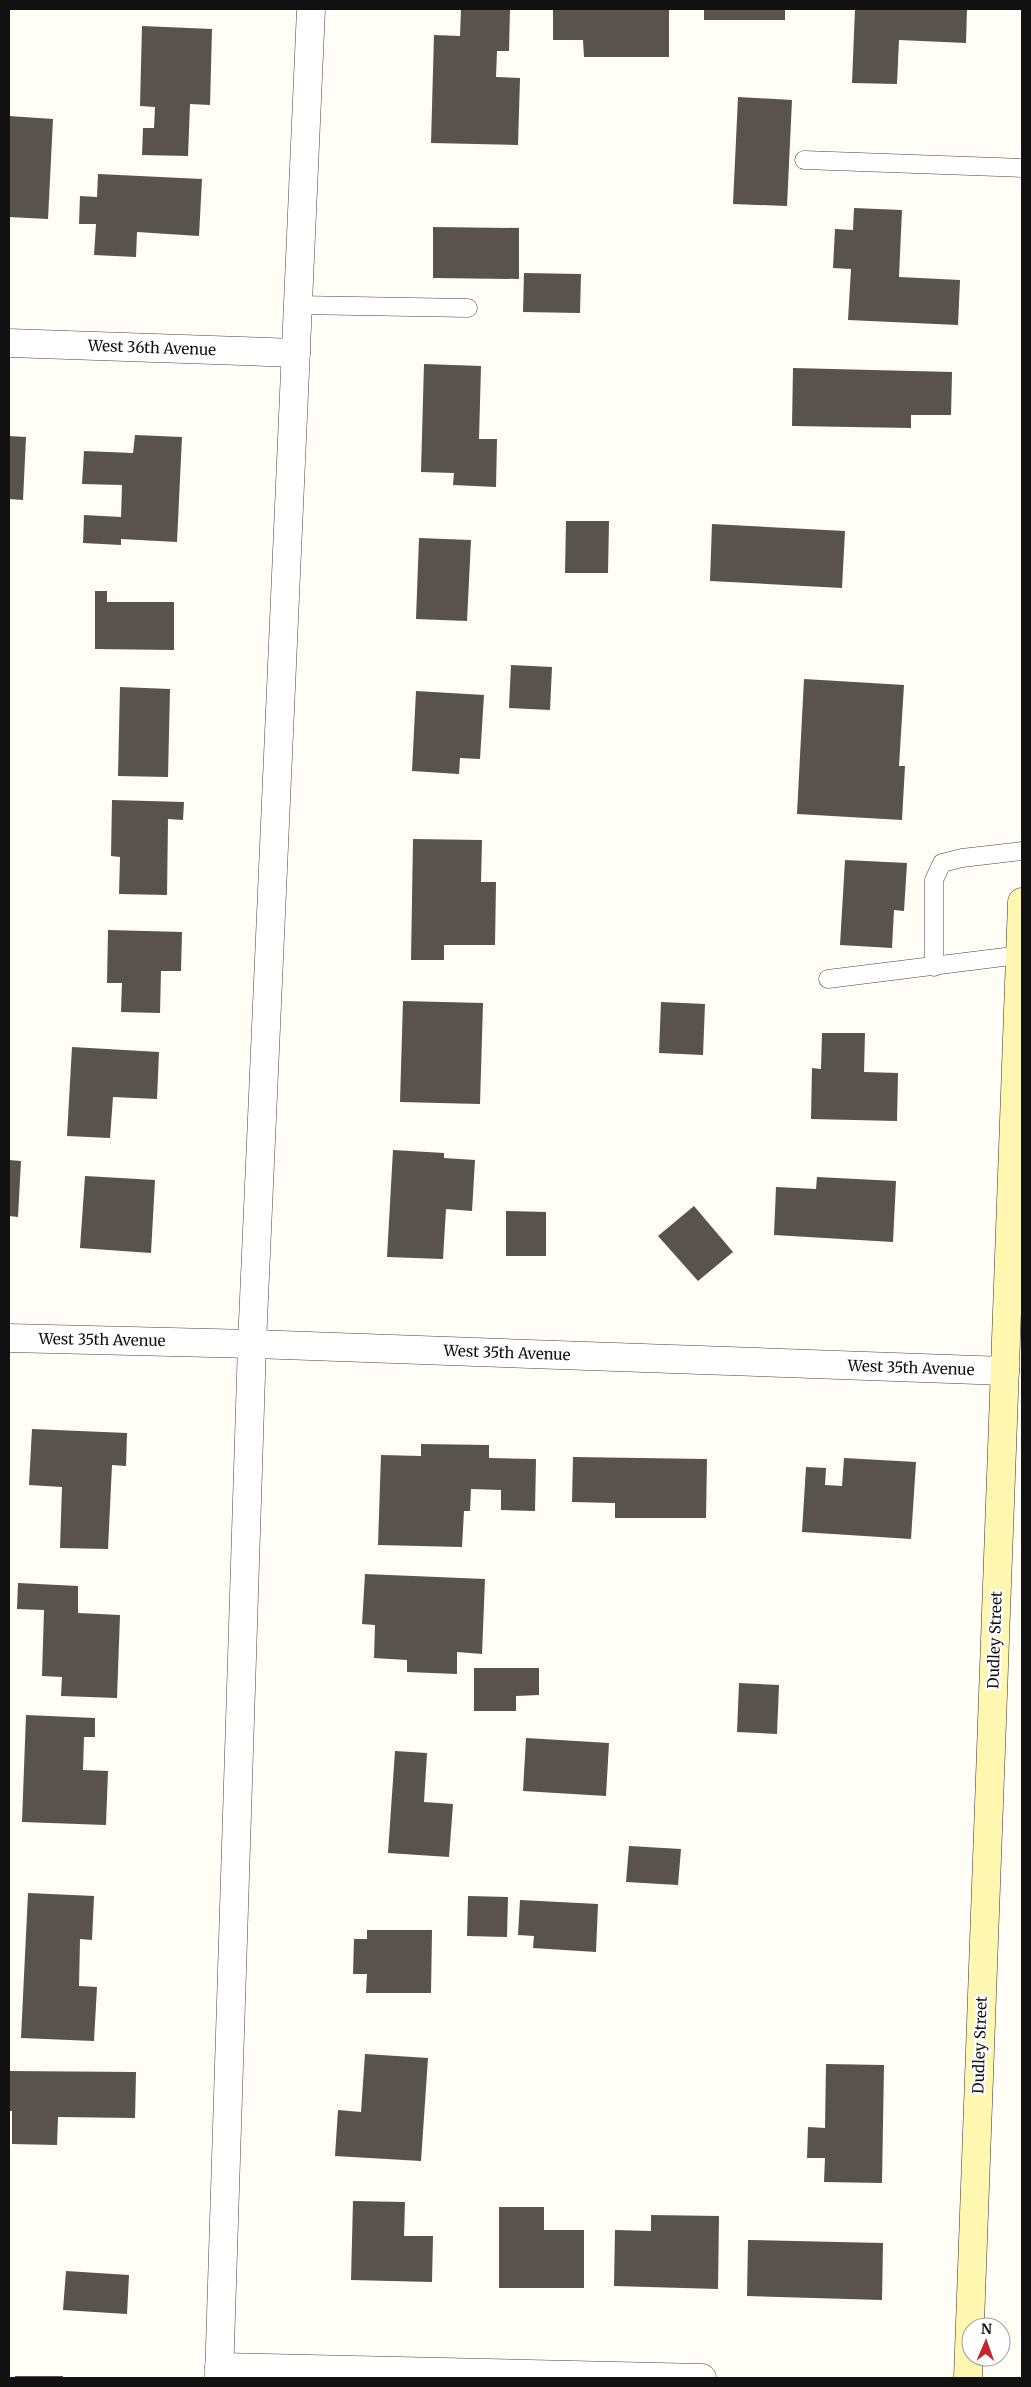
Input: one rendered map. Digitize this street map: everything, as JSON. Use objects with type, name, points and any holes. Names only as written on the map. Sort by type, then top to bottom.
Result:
[{"type":"street","points":[[311,9],[252,1344],[219,2373],[702,2378]]},
{"type":"street","name":"West 36th Avenue","points":[[9,343],[296,353]]},
{"type":"street","name":"Dudley Street","points":[[968,2378],[1022,902]]},
{"type":"street","name":"West 35th Avenue","points":[[9,1338],[252,1344],[1004,1372]]},
{"type":"lane","points":[[804,160],[1022,168]]},
{"type":"lane","points":[[297,305],[468,308]]},
{"type":"lane","points":[[934,967],[934,880],[942,863],[962,858],[1022,851]]},
{"type":"lane","points":[[828,979],[1020,955]]},
{"type":"building","points":[[461,9],[510,9],[509,51],[497,51],[496,77],[520,78],[518,145],[431,143],[434,35],[460,36]]},
{"type":"building","points":[[553,9],[669,9],[669,57],[584,57],[583,40],[553,40]]},
{"type":"building","points":[[704,9],[785,9],[785,20],[704,20]]},
{"type":"building","points":[[855,9],[967,9],[966,43],[899,40],[897,84],[852,83]]},
{"type":"building","points":[[142,26],[212,29],[210,105],[190,104],[188,156],[142,155],[143,128],[154,128],[155,107],[140,106]]},
{"type":"building","points":[[738,97],[792,100],[787,206],[733,204]]},
{"type":"building","points":[[9,116],[53,119],[48,219],[9,217]]},
{"type":"building","points":[[98,174],[202,179],[199,236],[137,232],[136,257],[94,255],[96,224],[79,224],[80,196],[97,197]]},
{"type":"building","points":[[854,208],[902,210],[899,277],[960,280],[958,325],[848,320],[851,269],[833,268],[835,229],[853,230]]},
{"type":"building","points":[[433,227],[519,228],[519,279],[433,278]]},
{"type":"building","points":[[524,273],[581,274],[580,313],[523,312]]},
{"type":"building","points":[[424,364],[481,366],[479,439],[497,439],[496,487],[453,485],[454,473],[421,472]]},
{"type":"building","points":[[793,368],[952,372],[951,415],[911,415],[911,428],[792,426]]},
{"type":"building","points":[[135,435],[182,437],[177,542],[121,539],[121,545],[83,543],[84,515],[121,517],[122,485],[82,484],[84,451],[133,453]]},
{"type":"building","points":[[9,436],[26,437],[23,500],[9,499]]},
{"type":"building","points":[[566,521],[609,521],[608,573],[565,573]]},
{"type":"building","points":[[712,524],[845,531],[842,588],[710,581]]},
{"type":"building","points":[[419,538],[471,540],[467,621],[416,619]]},
{"type":"building","points":[[95,591],[107,591],[107,602],[174,602],[174,650],[95,649]]},
{"type":"building","points":[[511,665],[552,667],[550,710],[509,708]]},
{"type":"building","points":[[804,679],[904,685],[899,766],[905,766],[902,820],[797,814]]},
{"type":"building","points":[[120,687],[170,689],[168,777],[118,776]]},
{"type":"building","points":[[416,691],[484,695],[480,759],[460,758],[459,774],[412,771]]},
{"type":"building","points":[[112,800],[184,802],[183,820],[168,819],[167,895],[119,894],[120,857],[111,856]]},
{"type":"building","points":[[413,839],[482,840],[481,882],[496,882],[495,945],[444,945],[444,960],[411,960]]},
{"type":"building","points":[[845,860],[907,863],[904,911],[894,910],[892,948],[840,945]]},
{"type":"building","points":[[108,930],[182,932],[181,971],[161,971],[160,1013],[121,1012],[122,983],[107,983]]},
{"type":"building","points":[[403,1001],[483,1003],[480,1104],[400,1102]]},
{"type":"building","points":[[661,1002],[705,1004],[703,1055],[659,1053]]},
{"type":"building","points":[[822,1033],[865,1033],[864,1072],[898,1073],[897,1121],[811,1119],[812,1068],[821,1069]]},
{"type":"building","points":[[72,1047],[159,1052],[157,1099],[113,1097],[110,1138],[67,1136]]},
{"type":"building","points":[[393,1150],[444,1153],[444,1158],[475,1160],[472,1211],[446,1209],[443,1259],[387,1257]]},
{"type":"building","points":[[9,1160],[21,1161],[18,1217],[9,1216]]},
{"type":"building","points":[[85,1176],[155,1180],[151,1253],[80,1248]]},
{"type":"building","points":[[817,1177],[896,1181],[893,1242],[774,1235],[776,1187],[816,1189]]},
{"type":"building","points":[[694,1206],[733,1252],[698,1281],[658,1236]]},
{"type":"building","points":[[506,1211],[546,1212],[546,1256],[506,1256]]},
{"type":"building","points":[[32,1429],[127,1433],[126,1466],[112,1465],[108,1549],[60,1548],[62,1487],[29,1485]]},
{"type":"building","points":[[421,1444],[489,1445],[489,1458],[536,1459],[535,1511],[501,1510],[501,1490],[471,1489],[470,1511],[464,1511],[462,1547],[378,1545],[381,1455],[421,1456]]},
{"type":"building","points":[[573,1457],[707,1459],[706,1518],[615,1518],[615,1503],[572,1502]]},
{"type":"building","points":[[844,1458],[916,1462],[911,1539],[802,1532],[806,1467],[826,1468],[825,1485],[842,1486]]},
{"type":"building","points":[[365,1574],[485,1579],[482,1654],[457,1652],[457,1674],[407,1672],[407,1660],[374,1658],[375,1625],[362,1624]]},
{"type":"building","points":[[18,1583],[78,1586],[78,1613],[120,1615],[117,1698],[61,1696],[62,1677],[42,1676],[44,1610],[17,1609]]},
{"type":"building","points":[[474,1668],[539,1668],[539,1695],[516,1696],[516,1711],[474,1711]]},
{"type":"building","points":[[739,1683],[779,1685],[777,1734],[737,1732]]},
{"type":"building","points":[[26,1715],[95,1718],[95,1737],[84,1737],[83,1770],[108,1771],[106,1825],[22,1822]]},
{"type":"building","points":[[526,1738],[609,1743],[606,1796],[523,1791]]},
{"type":"building","points":[[395,1751],[427,1753],[424,1802],[453,1804],[449,1857],[388,1853]]},
{"type":"building","points":[[629,1846],[681,1849],[678,1885],[626,1882]]},
{"type":"building","points":[[28,1893],[94,1896],[92,1940],[80,1939],[79,1986],[97,1987],[94,2041],[21,2038]]},
{"type":"building","points":[[468,1896],[508,1897],[507,1937],[467,1936]]},
{"type":"building","points":[[520,1900],[598,1904],[596,1952],[533,1948],[534,1936],[518,1935]]},
{"type":"building","points":[[367,1930],[432,1930],[431,1993],[366,1993],[367,1974],[353,1974],[354,1939],[367,1939]]},
{"type":"building","points":[[365,2054],[428,2058],[421,2161],[335,2156],[338,2110],[361,2112]]},
{"type":"building","points":[[826,2064],[884,2065],[882,2183],[824,2182],[825,2158],[807,2158],[808,2127],[825,2128]]},
{"type":"building","points":[[9,2071],[136,2072],[135,2118],[58,2117],[57,2145],[12,2144],[12,2111],[9,2111]]},
{"type":"building","points":[[353,2201],[405,2202],[404,2236],[433,2236],[432,2282],[351,2280]]},
{"type":"building","points":[[499,2207],[544,2207],[544,2230],[584,2230],[584,2288],[499,2288]]},
{"type":"building","points":[[651,2215],[719,2216],[718,2289],[614,2286],[615,2230],[651,2231]]},
{"type":"building","points":[[748,2240],[883,2243],[882,2300],[747,2296]]},
{"type":"building","points":[[66,2271],[129,2275],[127,2314],[63,2310]]},
{"type":"building","points":[[15,2376],[63,2376],[63,2378],[15,2378]]}]
